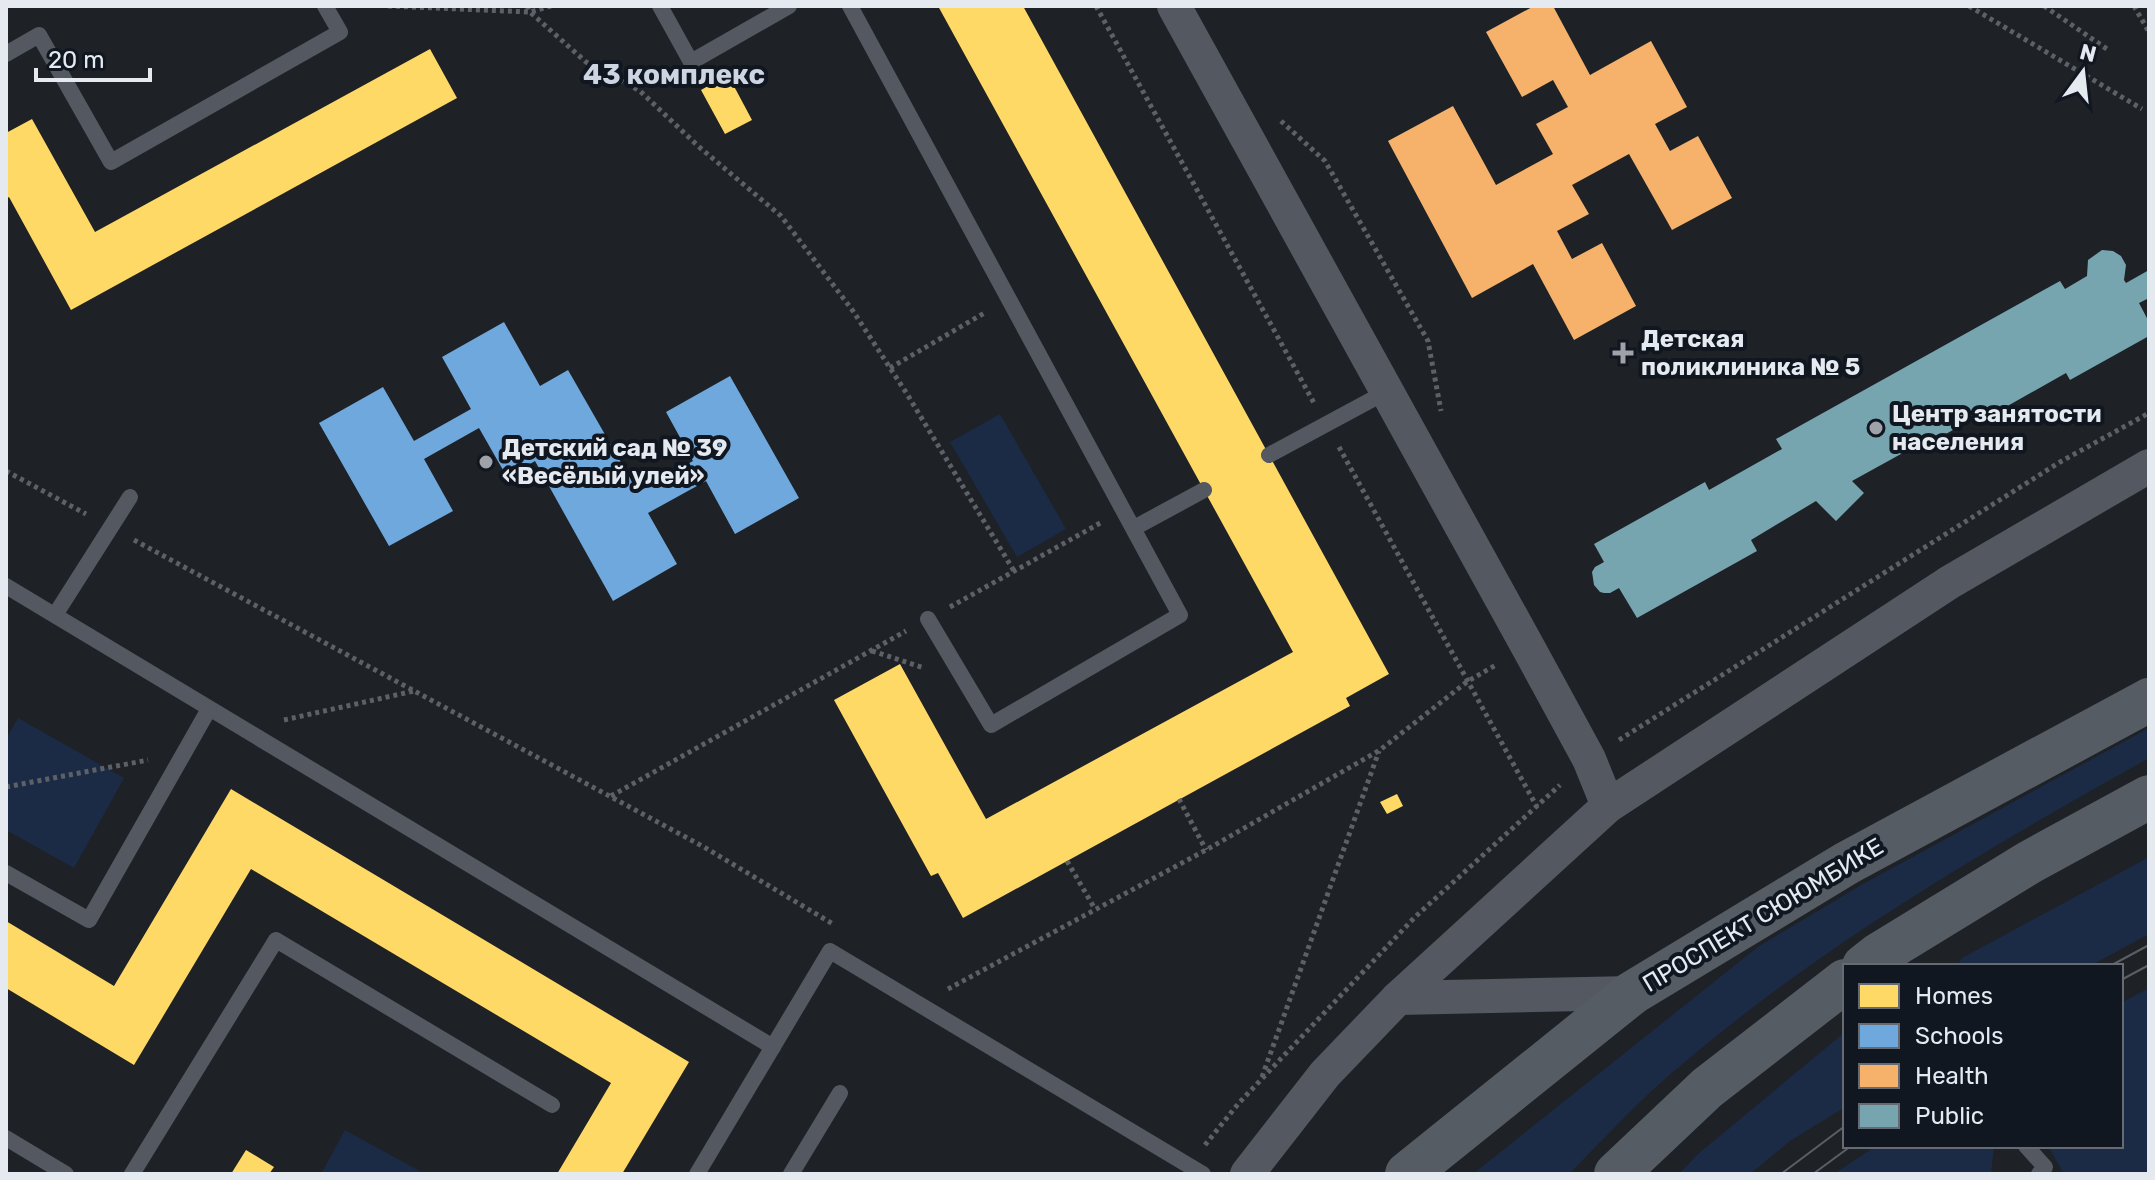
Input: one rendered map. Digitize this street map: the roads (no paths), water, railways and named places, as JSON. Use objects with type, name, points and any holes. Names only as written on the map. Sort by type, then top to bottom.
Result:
[{"type":"main road","name":"ПРОСПЕКТ СЮЮМБИКЕ","points":[[1407,1174],[1632,993],[1847,863],[2149,700]]},
{"type":"main road","points":[[1873,964],[2030,862],[2149,797]]},
{"type":"main road","points":[[1616,1174],[1707,1088],[1843,986]]},
{"type":"street","points":[[1174,6],[1589,759],[1608,806]]},
{"type":"street","points":[[1247,1174],[1325,1074],[1398,998],[1608,806],[1950,582],[2149,466]]},
{"type":"street","points":[[1398,998],[1632,993]]},
{"type":"lane","points":[[6,54],[39,35],[111,162],[340,32],[325,6]]},
{"type":"lane","points":[[660,6],[691,62],[789,6]]},
{"type":"lane","points":[[850,6],[1180,615],[991,725],[928,619]]},
{"type":"lane","points":[[1269,455],[1386,392]]},
{"type":"lane","points":[[1134,528],[1204,490]]},
{"type":"lane","points":[[55,615],[130,497]]},
{"type":"lane","points":[[6,586],[773,1047]]},
{"type":"lane","points":[[6,873],[89,920],[209,709]]},
{"type":"lane","points":[[132,1174],[276,940],[552,1105]]},
{"type":"lane","points":[[697,1174],[830,951],[1203,1174]]},
{"type":"lane","points":[[791,1174],[840,1093]]},
{"type":"lane","points":[[8,1142],[66,1174]]},
{"type":"lane","points":[[2027,1148],[2045,1172]]},
{"type":"tram line","points":[[2114,964],[2149,945]]},
{"type":"tram line","points":[[2123,979],[2149,965]]},
{"type":"tram line","points":[[1781,1174],[1843,1128]]},
{"type":"tram line","points":[[1813,1174],[1848,1148]]},
{"type":"place","name":"Детская поликлиника № 5","points":[[1623,353]]},
{"type":"place","name":"Центр занятости населения","points":[[1876,428]]},
{"type":"place","name":"Детский сад № 39 «Весёлый улей»","points":[[486,462]]},
{"type":"district","name":"43 комплекс","points":[[674,74]]}]
